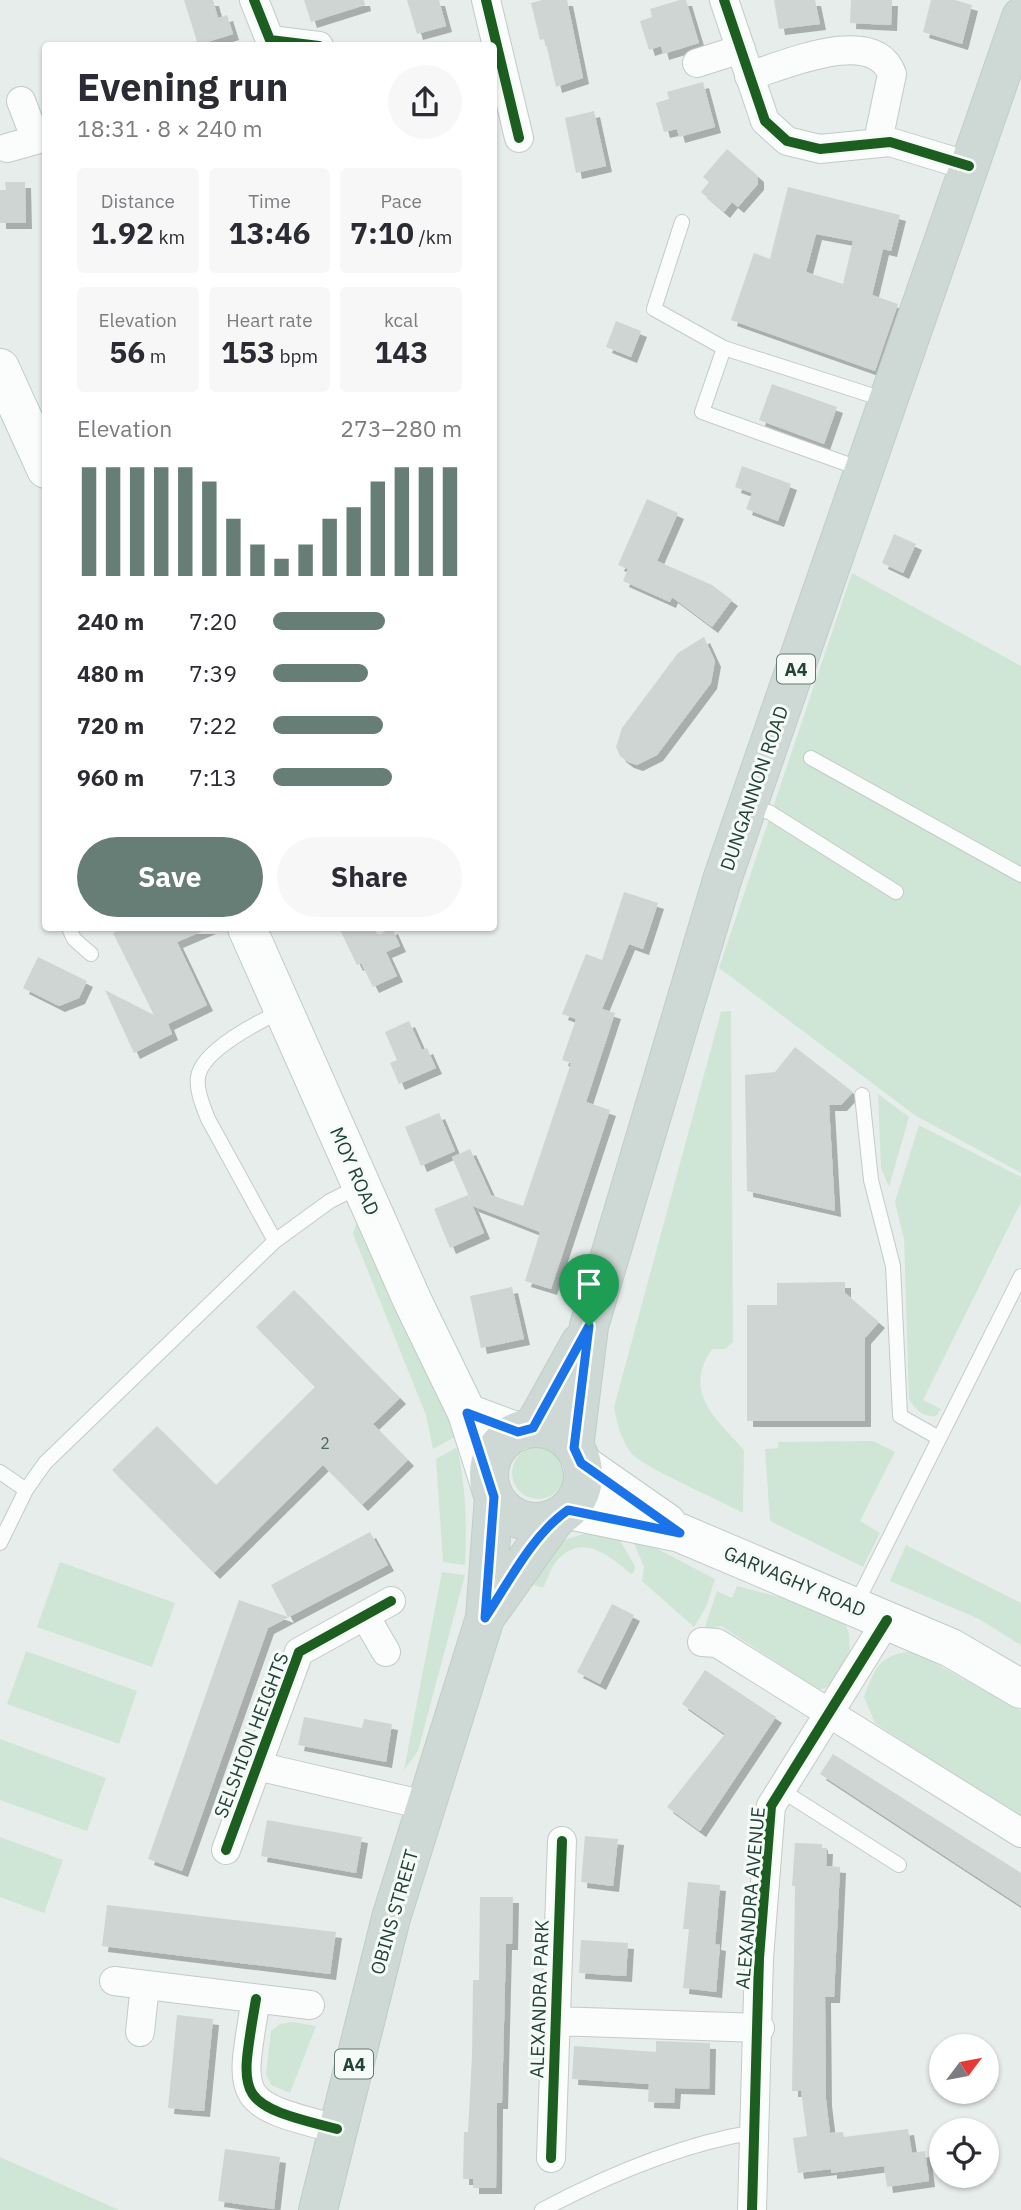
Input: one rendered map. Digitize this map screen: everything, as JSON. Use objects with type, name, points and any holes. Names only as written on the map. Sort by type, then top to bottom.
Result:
[{"type":"main road","name":"DUNGANNON ROAD","points":[[578,1455],[589,1326],[723,877],[1021,18]]},
{"type":"main road","points":[[0,368],[42,460]]},
{"type":"main road","name":"MOY ROAD","points":[[248,931],[467,1413],[492,1489]]},
{"type":"main road","name":"DUNGANNON ROAD","points":[[526,1430],[589,1326]]},
{"type":"main road","points":[[467,1413],[526,1430],[549,1430],[562,1437],[578,1455]]},
{"type":"main road","name":"A4","points":[[492,1489],[490,1466],[495,1451],[505,1440],[526,1430]]},
{"type":"main road","name":"A4","points":[[562,1514],[581,1488],[578,1455]]},
{"type":"main road","name":"GARVAGHY ROAD","points":[[578,1455],[680,1533]]},
{"type":"main road","points":[[492,1489],[504,1509],[517,1518],[530,1522],[562,1514]]},
{"type":"main road","name":"OBINS STREET","points":[[317,2210],[391,1917],[485,1618],[492,1489]]},
{"type":"main road","name":"GARVAGHY ROAD","points":[[562,1514],[680,1533],[951,1648],[1021,1689]]},
{"type":"main road","name":"OBINS STREET","points":[[485,1618],[562,1514]]},
{"type":"street","points":[[254,0],[266,42]]},
{"type":"street","points":[[486,0],[494,42]]},
{"type":"street","points":[[724,0],[765,121],[787,141],[820,149],[878,141],[890,142],[970,166]]},
{"type":"street","points":[[697,63],[741,49]]},
{"type":"street","points":[[749,76],[836,51],[862,49],[874,52],[884,59],[892,74],[878,141]]},
{"type":"street","points":[[497,58],[519,138]]},
{"type":"street","points":[[7,148],[41,138],[21,101]]},
{"type":"street","name":"SELSHION HEIGHTS","points":[[226,1850],[299,1652],[391,1601]]},
{"type":"street","name":"ALEXANDRA AVENUE","points":[[752,2210],[760,2028],[759,1958],[771,1806],[830,1711],[871,1613]]},
{"type":"street","points":[[365,1616],[386,1653]]},
{"type":"street","points":[[702,1642],[718,1643],[1021,1833]]},
{"type":"street","name":"SELSHION HEIGHTS","points":[[257,1766],[425,1805]]},
{"type":"street","name":"ALEXANDRA PARK","points":[[551,2158],[562,1841]]},
{"type":"street","points":[[114,1981],[310,2005]]},
{"type":"street","points":[[140,2032],[145,1985]]},
{"type":"street","points":[[256,1999],[245,2066],[246,2084],[256,2101],[271,2110],[337,2129]]},
{"type":"street","name":"ALEXANDRA PARK","points":[[555,2021],[760,2028]]},
{"type":"lane","points":[[682,222],[654,309],[724,348],[890,401]]},
{"type":"lane","points":[[724,348],[702,412],[865,471]]},
{"type":"lane","points":[[811,758],[1021,875]]},
{"type":"lane","points":[[747,807],[769,811],[896,892]]},
{"type":"lane","points":[[70,931],[74,939],[91,954]]},
{"type":"lane","points":[[275,1241],[208,1119],[200,1097],[198,1075],[209,1057],[259,1021],[283,1010]]},
{"type":"lane","points":[[862,1095],[870,1180],[893,1266],[900,1416],[940,1438]]},
{"type":"lane","points":[[0,1543],[26,1490],[45,1463],[275,1241],[330,1201],[362,1185]]},
{"type":"lane","points":[[871,1613],[940,1438],[1021,1276]]},
{"type":"lane","points":[[0,1472],[26,1490]]},
{"type":"lane","points":[[781,1790],[899,1865]]},
{"type":"lane","points":[[542,2210],[585,2188],[713,2139],[755,2132]]},
{"type":"green space","points":[[852,573],[1021,666],[1021,1173],[916,1116],[719,968]]},
{"type":"green space","points":[[731,1011],[733,1342],[725,1349],[712,1349],[700,1379],[706,1404],[744,1450],[743,1513],[638,1459],[625,1442],[614,1407],[721,1012]]},
{"type":"green space","points":[[878,1094],[909,1117],[889,1187],[881,1168]]},
{"type":"green space","points":[[919,1125],[1021,1177],[1021,1202],[923,1400],[941,1409],[936,1416],[920,1412],[909,1399],[904,1239],[895,1202]]},
{"type":"green space","points":[[357,1222],[449,1419],[455,1437],[433,1449],[426,1415],[353,1234]]},
{"type":"green space","points":[[873,1441],[895,1452],[860,1521],[880,1533],[863,1567],[770,1521],[765,1449],[778,1448],[778,1442]]},
{"type":"green space","points":[[457,1447],[465,1506],[465,1565],[443,1562],[436,1459]]},
{"type":"green space","points":[[538,1447],[548,1449],[556,1455],[562,1463],[562,1483],[556,1491],[548,1497],[538,1499],[528,1497],[520,1491],[514,1483],[512,1473],[514,1463],[520,1455],[528,1449]]},
{"type":"green space","points":[[586,1533],[618,1537],[635,1566],[634,1572],[631,1574],[604,1554],[584,1547],[565,1554],[555,1563],[543,1588],[525,1581],[561,1541]]},
{"type":"green space","points":[[633,1541],[652,1546],[715,1579],[706,1607],[694,1627],[642,1581],[644,1567]]},
{"type":"green space","points":[[906,1545],[1021,1603],[1021,1645],[979,1619],[890,1581]]},
{"type":"green space","points":[[60,1562],[175,1603],[152,1667],[37,1627]]},
{"type":"green space","points":[[442,1572],[465,1575],[418,1751],[404,1770]]},
{"type":"green space","points":[[737,1586],[829,1610],[844,1620],[849,1634],[850,1657],[828,1687],[819,1690],[721,1626],[704,1630],[717,1591],[732,1598]]},
{"type":"green space","points":[[26,1651],[137,1691],[119,1744],[7,1704]]},
{"type":"green space","points":[[913,1651],[1021,1711],[1021,1818],[875,1723],[864,1697],[876,1670],[893,1655]]},
{"type":"green space","points":[[0,1739],[106,1778],[87,1831],[0,1800]]},
{"type":"green space","points":[[0,1837],[63,1860],[44,1913],[0,1897]]},
{"type":"green space","points":[[293,2022],[316,2026],[290,2093],[271,2085],[266,2074],[271,2031],[280,2024]]},
{"type":"green space","points":[[0,2157],[119,2210],[0,2210]]},
{"type":"building","points":[[184,0],[213,0],[218,18],[227,15],[233,34],[208,42],[197,42]]},
{"type":"building","points":[[304,0],[364,0],[365,5],[311,22]]},
{"type":"building","points":[[407,0],[439,0],[446,26],[417,34]]},
{"type":"building","points":[[567,0],[583,78],[556,87],[545,39],[540,40],[531,3]]},
{"type":"building","points":[[686,0],[699,43],[663,54],[661,46],[649,50],[640,21],[652,17],[650,9]]},
{"type":"building","points":[[774,0],[815,0],[820,24],[779,29]]},
{"type":"building","points":[[851,0],[892,0],[891,25],[850,23]]},
{"type":"building","points":[[931,0],[955,0],[972,5],[962,44],[923,32]]},
{"type":"building","points":[[703,82],[715,127],[679,137],[677,129],[664,132],[656,103],[669,99],[667,92]]},
{"type":"building","points":[[594,111],[606,166],[576,173],[565,118]]},
{"type":"building","points":[[727,149],[758,176],[758,184],[738,207],[732,202],[724,212],[701,192],[709,182],[703,177]]},
{"type":"building","points":[[5,182],[25,182],[26,223],[0,223],[0,190],[6,190]]},
{"type":"building","points":[[788,187],[900,215],[891,251],[883,249],[872,295],[898,304],[875,371],[731,320],[754,253],[770,259]],"holes":[[[816,234],[853,241],[843,284],[806,272]]]},
{"type":"building","points":[[616,321],[641,331],[631,357],[606,347]]},
{"type":"building","points":[[772,384],[837,407],[824,444],[759,420]]},
{"type":"building","points":[[742,466],[791,484],[778,521],[746,509],[752,493],[735,487]]},
{"type":"building","points":[[647,499],[678,513],[657,561],[712,585],[732,600],[712,627],[672,597],[670,602],[623,581],[628,569],[618,565]]},
{"type":"building","points":[[894,534],[916,544],[903,573],[882,563]]},
{"type":"building","points":[[704,637],[715,661],[711,683],[657,755],[637,765],[628,762],[620,756],[616,747],[622,728],[678,653]]},
{"type":"building","points":[[624,892],[658,903],[643,949],[629,944],[602,1009],[615,1013],[586,1102],[610,1110],[551,1289],[525,1281],[540,1232],[473,1206],[452,1157],[470,1149],[491,1195],[523,1206],[571,1063],[562,1060],[576,1019],[562,1014],[586,954],[602,960]]},
{"type":"building","points":[[203,931],[177,942],[207,1005],[168,1024],[172,1034],[134,1053],[105,990],[154,1015],[113,933]]},
{"type":"building","points":[[340,931],[376,931],[378,935],[393,931],[400,946],[386,952],[397,976],[373,987],[361,963],[357,965]]},
{"type":"building","points":[[38,957],[87,981],[79,998],[59,1006],[23,988]]},
{"type":"building","points":[[409,1021],[422,1050],[427,1048],[436,1068],[399,1084],[390,1063],[397,1060],[385,1032]]},
{"type":"building","points":[[795,1047],[853,1092],[841,1105],[829,1105],[835,1211],[747,1191],[745,1075],[775,1072]]},
{"type":"building","points":[[439,1113],[455,1151],[421,1166],[405,1127]]},
{"type":"building","points":[[468,1195],[484,1233],[450,1248],[434,1209]]},
{"type":"building","points":[[845,1282],[845,1293],[879,1322],[865,1338],[865,1421],[747,1421],[747,1305],[777,1305],[777,1283]]},
{"type":"building","points":[[512,1287],[524,1339],[481,1348],[470,1296]]},
{"type":"building","points":[[294,1290],[400,1398],[373,1424],[408,1460],[362,1505],[323,1465],[214,1573],[112,1470],[157,1426],[216,1485],[315,1387],[256,1327]]},
{"type":"building","points":[[370,1532],[388,1565],[268,1628],[182,1871],[148,1859],[239,1600],[288,1617],[271,1585]]},
{"type":"building","points":[[612,1604],[634,1615],[600,1684],[577,1672]]},
{"type":"building","points":[[705,1670],[776,1717],[700,1831],[667,1807],[725,1734],[682,1704]]},
{"type":"building","points":[[304,1717],[362,1728],[364,1719],[392,1724],[386,1762],[298,1745]]},
{"type":"building","points":[[833,1754],[1021,1873],[1021,1906],[820,1774]]},
{"type":"building","points":[[267,1820],[362,1837],[356,1873],[261,1856]]},
{"type":"building","points":[[585,1836],[618,1839],[613,1886],[581,1882]]},
{"type":"building","points":[[795,1843],[822,1844],[822,1848],[827,1848],[826,1866],[840,1867],[834,1997],[825,1997],[826,2100],[830,2133],[843,2132],[844,2137],[908,2129],[912,2153],[925,2151],[929,2181],[887,2187],[884,2166],[831,2173],[831,2169],[798,2173],[793,2138],[807,2136],[801,2091],[792,2091],[795,1886],[792,1886]]},
{"type":"building","points":[[688,1882],[720,1885],[715,1944],[720,1945],[716,1992],[683,1988],[689,1929],[683,1929]]},
{"type":"building","points":[[480,1897],[513,1897],[512,1944],[506,1944],[502,2103],[497,2103],[496,2188],[473,2188],[473,2179],[463,2179],[464,2132],[468,2132],[472,2056],[473,1980],[479,1980]]},
{"type":"building","points":[[107,1905],[336,1932],[330,1974],[102,1946]]},
{"type":"building","points":[[581,1940],[628,1943],[626,1976],[579,1973]]},
{"type":"building","points":[[177,2015],[213,2019],[204,2111],[168,2108]]},
{"type":"building","points":[[656,2041],[710,2043],[709,2089],[675,2088],[674,2103],[648,2102],[649,2084],[572,2079],[574,2046],[656,2052]]},
{"type":"building","points":[[225,2149],[280,2157],[274,2209],[218,2201]]},
{"type":"cycle path","points":[[254,0],[270,40],[286,42]]},
{"type":"cycle path","points":[[486,0],[496,42]]},
{"type":"cycle path","points":[[724,0],[765,121],[787,141],[820,149],[890,142],[969,166]]},
{"type":"cycle path","points":[[497,46],[519,138]]},
{"type":"cycle path","points":[[226,1850],[299,1652],[391,1601]]},
{"type":"cycle path","points":[[752,2210],[759,1958],[771,1806],[887,1620]]},
{"type":"cycle path","points":[[551,2158],[562,1841]]},
{"type":"cycle path","points":[[256,1999],[247,2058],[247,2078],[252,2092],[262,2103],[279,2112],[337,2129]]},
{"type":"route","points":[[589,1326],[574,1448],[581,1463],[680,1533],[568,1510],[556,1518],[530,1550],[485,1618],[486,1570],[494,1497],[467,1413],[518,1432],[533,1428],[589,1326]]}]
